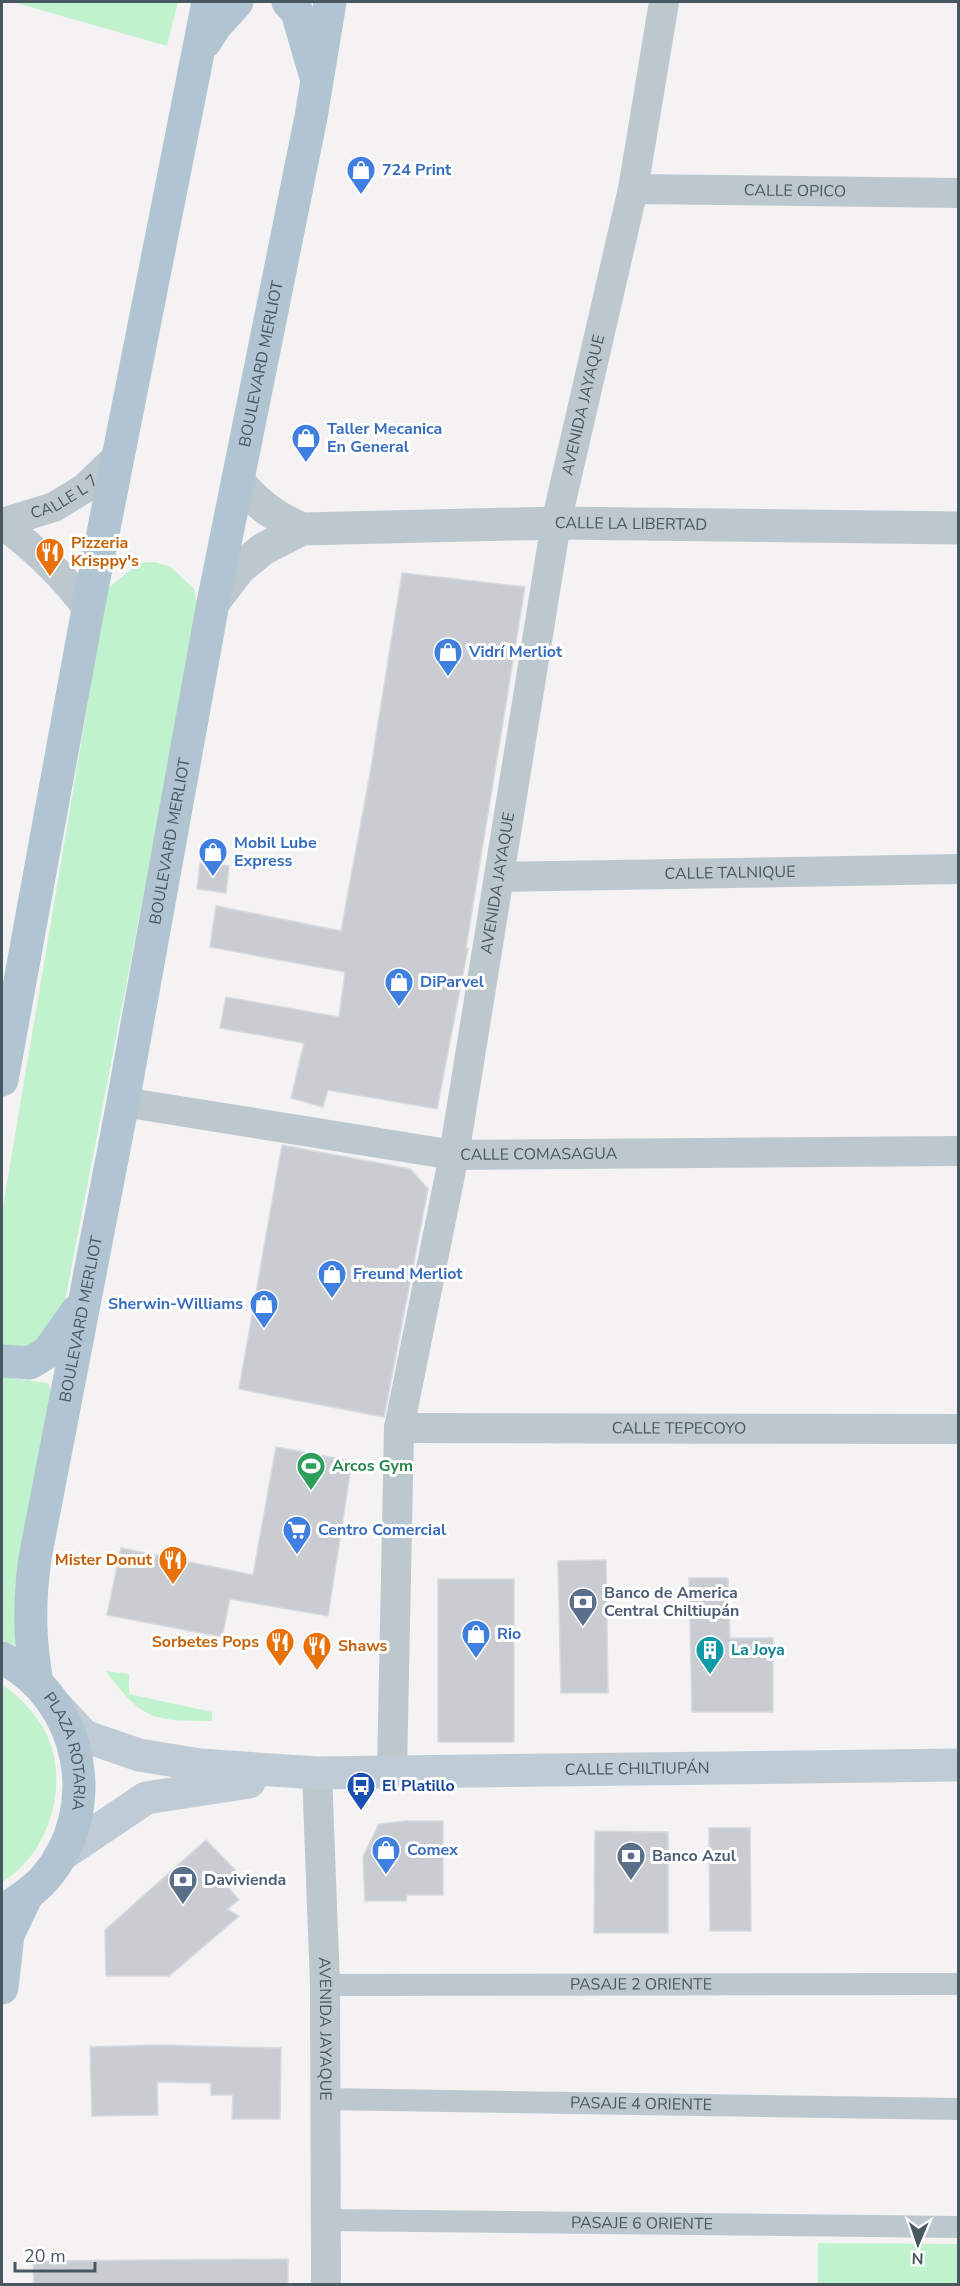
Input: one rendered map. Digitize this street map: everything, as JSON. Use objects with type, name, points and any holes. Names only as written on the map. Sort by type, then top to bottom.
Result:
[{"type":"main road","points":[[2,1080],[88,609],[208,2]]},
{"type":"main road","points":[[197,56],[216,25],[237,2]]},
{"type":"main road","points":[[288,2],[297,12],[316,79]]},
{"type":"main road","name":"BOULEVARD MERLIOT","points":[[47,1695],[30,1640],[29,1600],[83,1303],[123,1102],[213,603],[311,117],[330,2]]},
{"type":"main road","points":[[2,1361],[30,1363],[48,1352],[83,1303]]},
{"type":"main road","name":"PLAZA ROTARIA","points":[[2,1658],[47,1695],[71,1735],[78,1766],[80,1797],[73,1828],[60,1856],[45,1877],[14,1903]]},
{"type":"main road","name":"CALLE CHILTIUPÁN","points":[[47,1695],[84,1736],[139,1755],[200,1765],[316,1773],[958,1765]]},
{"type":"main road","name":"CALLE CHILTIUPÁN","points":[[60,1856],[146,1798],[316,1773]]},
{"type":"main road","points":[[2,1988],[14,1903]]},
{"type":"street","name":"AVENIDA JAYAQUE","points":[[392,1771],[399,1428],[454,1155],[556,523],[633,189],[664,2]]},
{"type":"street","name":"CALLE OPICO","points":[[633,189],[958,193]]},
{"type":"street","name":"CALLE L 7","points":[[2,524],[54,507],[85,488],[118,456]]},
{"type":"street","name":"CALLE LA LIBERTAD","points":[[238,481],[254,501],[274,516],[302,529]]},
{"type":"street","name":"CALLE LA LIBERTAD","points":[[213,603],[239,569],[263,549],[302,529],[556,523],[958,528]]},
{"type":"street","name":"CALLE L 7","points":[[2,524],[33,546],[64,576],[88,609]]},
{"type":"street","name":"CALLE TALNIQUE","points":[[500,877],[958,869]]},
{"type":"street","name":"CALLE COMASAGUA","points":[[123,1102],[454,1155],[958,1151]]},
{"type":"street","name":"CALLE TEPECOYO","points":[[399,1428],[958,1429]]},
{"type":"street","name":"AVENIDA JAYAQUE","points":[[316,1773],[325,1985],[326,2284]]},
{"type":"street","name":"PASAJE 2 ORIENTE","points":[[325,1985],[958,1984]]},
{"type":"street","name":"PASAJE 4 ORIENTE","points":[[325,2099],[958,2109]]},
{"type":"street","name":"PASAJE 6 ORIENTE","points":[[326,2220],[958,2227]]},
{"type":"green space","points":[[13,2],[178,2],[167,46]]},
{"type":"green space","points":[[155,562],[171,567],[194,589],[198,613],[60,1327],[38,1356],[2,1352],[2,1213],[107,589],[139,563]]},
{"type":"green space","points":[[2,1377],[48,1383],[52,1393],[18,1646],[2,1640]]},
{"type":"green space","points":[[106,1671],[129,1674],[129,1694],[212,1712],[212,1721],[176,1720],[150,1714],[129,1699]]},
{"type":"green space","points":[[2,1684],[26,1705],[41,1724],[53,1751],[56,1772],[51,1815],[44,1835],[33,1854],[19,1870],[2,1882]]},
{"type":"green space","points":[[818,2243],[958,2244],[958,2284],[818,2284]]},
{"type":"building","points":[[402,573],[525,587],[466,948],[468,948],[437,1109],[328,1090],[323,1107],[291,1098],[304,1043],[220,1028],[226,997],[339,1017],[345,972],[210,947],[216,906],[341,931],[371,768]]},
{"type":"building","name":"Mobil Lube Express","points":[[200,863],[229,866],[226,893],[197,889]]},
{"type":"building","name":"Freund Merliot","points":[[282,1145],[410,1169],[428,1189],[384,1417],[239,1389]]},
{"type":"building","points":[[276,1447],[352,1461],[328,1616],[230,1599],[222,1637],[107,1615],[121,1548],[253,1575]]},
{"type":"building","name":"Banco de America Central Chiltiupán","points":[[606,1560],[608,1693],[561,1693],[558,1561]]},
{"type":"building","name":"La Joya","points":[[689,1578],[728,1578],[730,1638],[773,1638],[773,1712],[692,1712]]},
{"type":"building","name":"Rio","points":[[438,1579],[514,1579],[514,1742],[438,1742]]},
{"type":"building","points":[[443,1821],[443,1895],[407,1895],[406,1901],[365,1901],[363,1857],[379,1824]]},
{"type":"building","points":[[709,1828],[750,1828],[751,1931],[710,1931]]},
{"type":"building","name":"Banco Azul","points":[[595,1831],[668,1832],[668,1933],[594,1933]]},
{"type":"building","name":"Davivienda","points":[[206,1840],[238,1873],[227,1886],[239,1900],[227,1909],[239,1916],[169,1976],[106,1976],[105,1930]]},
{"type":"building","points":[[157,2045],[281,2048],[280,2119],[232,2119],[233,2095],[211,2095],[211,2083],[157,2082],[158,2115],[92,2116],[90,2047]]},
{"type":"building","points":[[288,2259],[288,2284],[34,2284],[33,2261]]},
{"type":"place","name":"724 Print","points":[[361,196]]},
{"type":"place","name":"Taller Mecanica En General","points":[[306,464]]},
{"type":"place","name":"Pizzeria Krisppy's","points":[[50,578]]},
{"type":"place","name":"Vidrí Merliot","points":[[448,678]]},
{"type":"place","name":"Mobil Lube Express","points":[[213,878]]},
{"type":"place","name":"DiParvel","points":[[399,1008]]},
{"type":"place","name":"Freund Merliot","points":[[332,1300]]},
{"type":"place","name":"Sherwin-Williams","points":[[264,1330]]},
{"type":"place","name":"Arcos Gym","points":[[311,1492]]},
{"type":"place","name":"Centro Comercial","points":[[297,1556]]},
{"type":"place","name":"Mister Donut","points":[[173,1586]]},
{"type":"place","name":"Banco de America Central Chiltiupán","points":[[583,1628]]},
{"type":"place","name":"Rio","points":[[476,1660]]},
{"type":"place","name":"Sorbetes Pops","points":[[280,1668]]},
{"type":"place","name":"Shaws","points":[[317,1672]]},
{"type":"place","name":"La Joya","points":[[710,1676]]},
{"type":"place","name":"El Platillo","points":[[361,1812]]},
{"type":"place","name":"Comex","points":[[386,1876]]},
{"type":"place","name":"Banco Azul","points":[[631,1882]]},
{"type":"place","name":"Davivienda","points":[[183,1906]]}]
